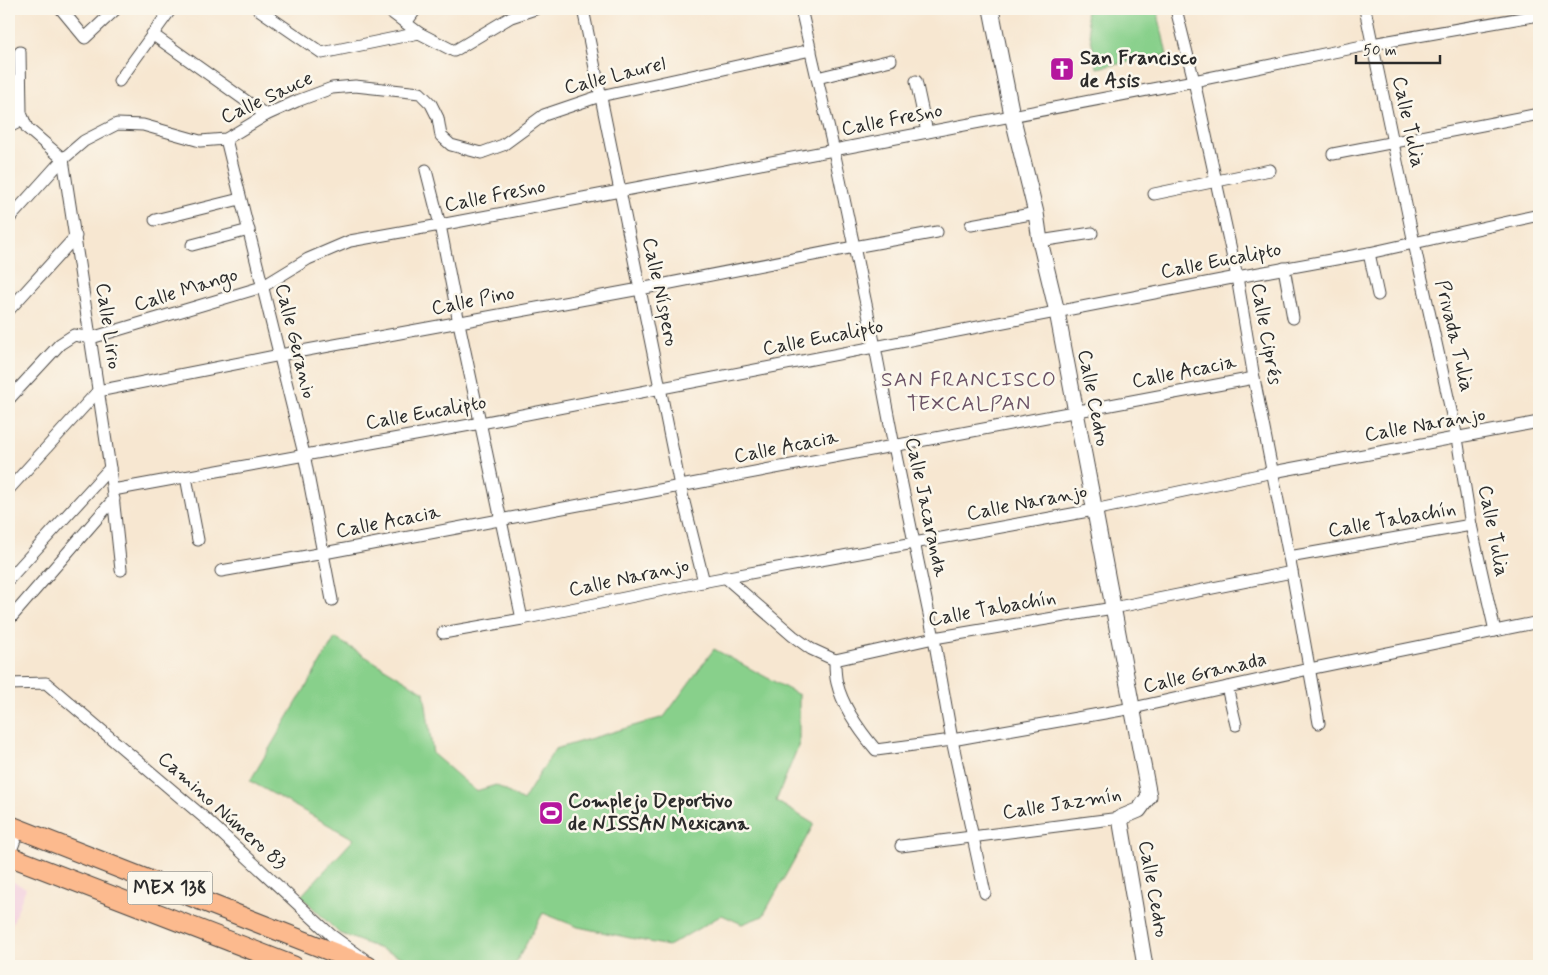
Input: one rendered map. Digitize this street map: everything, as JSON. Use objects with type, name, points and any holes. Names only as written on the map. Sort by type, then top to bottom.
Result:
[{"type":"main road","name":"MEX 138","points":[[14,827],[368,966]]},
{"type":"main road","name":"MEX 138","points":[[9,856],[294,966]]},
{"type":"street","points":[[61,9],[85,38],[116,9]]},
{"type":"street","points":[[119,81],[171,9]]},
{"type":"street","points":[[258,9],[322,53],[419,33]]},
{"type":"street","points":[[387,9],[419,33],[454,52],[511,18],[529,10]]},
{"type":"street","points":[[406,23],[416,9]]},
{"type":"street","name":"Calle Níspero","points":[[583,9],[680,486],[704,582]]},
{"type":"street","name":"Calle Jacaranda","points":[[801,9],[812,50],[875,347],[934,638],[952,740],[985,892]]},
{"type":"street","name":"Calle Cedro","points":[[991,9],[1012,116],[1036,213],[1040,241],[1057,312],[1149,796]]},
{"type":"street","name":"Calle Ciprés","points":[[1176,9],[1194,81],[1236,277],[1290,557],[1319,723]]},
{"type":"street","name":"Calle Tulia","points":[[1365,9],[1414,243]]},
{"type":"street","name":"Calle Fresno","points":[[262,286],[308,259],[350,241],[834,151],[1194,81],[1372,44],[1539,15]]},
{"type":"street","points":[[152,34],[266,116]]},
{"type":"street","name":"Calle Laurel","points":[[441,136],[451,145],[481,153],[503,145],[544,115],[600,96],[812,50]]},
{"type":"street","points":[[20,52],[21,114],[27,128],[63,159]]},
{"type":"street","points":[[817,78],[892,60]]},
{"type":"street","points":[[916,81],[927,132]]},
{"type":"street","name":"Calle Sauce","points":[[9,219],[63,159],[84,141],[117,124],[143,125],[200,141],[226,139],[297,101],[332,88],[355,86],[420,93],[431,104],[438,118],[441,136]]},
{"type":"street","points":[[9,98],[17,123],[9,127]]},
{"type":"street","points":[[1333,154],[1393,144],[1539,114]]},
{"type":"street","name":"Calle Geranio","points":[[226,139],[304,454],[332,600]]},
{"type":"street","name":"Calle Lirio","points":[[63,159],[114,494],[121,570]]},
{"type":"street","points":[[426,170],[440,225],[522,620]]},
{"type":"street","points":[[1154,194],[1270,170]]},
{"type":"street","points":[[155,220],[240,199]]},
{"type":"street","points":[[971,225],[1036,213]]},
{"type":"street","name":"Calle Eucalipto","points":[[114,494],[186,477],[304,454],[481,423],[1369,253],[1539,215]]},
{"type":"street","points":[[192,245],[249,230]]},
{"type":"street","name":"Calle Pino","points":[[98,391],[937,232]]},
{"type":"street","points":[[1040,241],[1092,233]]},
{"type":"street","points":[[9,310],[76,236]]},
{"type":"street","name":"Privada Tulia","points":[[1414,243],[1458,438]]},
{"type":"street","points":[[1369,253],[1378,295]]},
{"type":"street","points":[[1284,268],[1293,318]]},
{"type":"street","name":"Calle Mango","points":[[9,399],[60,344],[74,335],[91,338],[262,286]]},
{"type":"street","name":"Calle Acacia","points":[[221,571],[324,554],[1254,378]]},
{"type":"street","points":[[9,490],[98,391]]},
{"type":"street","name":"Calle Naranjo","points":[[443,633],[522,620],[725,577],[1094,510],[1273,472],[1539,422]]},
{"type":"street","name":"Calle Tulia","points":[[1458,438],[1471,525],[1495,631]]},
{"type":"street","points":[[9,579],[110,468]]},
{"type":"street","points":[[186,477],[198,540]]},
{"type":"street","points":[[9,620],[114,494]]},
{"type":"street","name":"Calle Tabachín","points":[[1290,557],[1471,525]]},
{"type":"street","name":"Calle Tabachín","points":[[835,660],[934,638],[1113,608],[1292,572]]},
{"type":"street","points":[[725,577],[793,636],[811,649],[835,660]]},
{"type":"street","name":"Calle Granada","points":[[835,660],[837,682],[844,702],[864,735],[876,750],[952,740],[1133,708],[1309,669],[1539,622]]},
{"type":"street","name":"Camino Número 83","points":[[9,684],[46,683],[206,820],[331,935],[372,966]]},
{"type":"street","points":[[1227,687],[1236,725]]},
{"type":"street","name":"Calle Jazmín","points":[[901,846],[1120,818],[1139,810],[1149,796]]},
{"type":"street","name":"Calle Cedro","points":[[1120,818],[1146,966]]},
{"type":"street","points":[[9,856],[14,827]]},
{"type":"shaded area","points":[[9,880],[26,888],[9,932]]},
{"type":"green space","points":[[1085,9],[1157,9],[1167,55],[1097,68]]},
{"type":"green space","name":"Complejo Deportivo de NISSAN Mexicana","points":[[335,638],[424,692],[433,754],[476,791],[496,785],[523,801],[555,749],[664,717],[714,649],[799,695],[799,744],[776,801],[814,824],[763,916],[742,924],[722,915],[668,946],[578,927],[543,913],[514,966],[425,966],[339,933],[301,896],[354,839],[250,781]]},
{"type":"place","name":"San Francisco de Asis","points":[[1062,69]]},
{"type":"place","name":"Complejo Deportivo de NISSAN Mexicana","points":[[551,813]]},
{"type":"district","name":"SAN FRANCISCO TEXCALPAN","points":[[969,392]]}]
